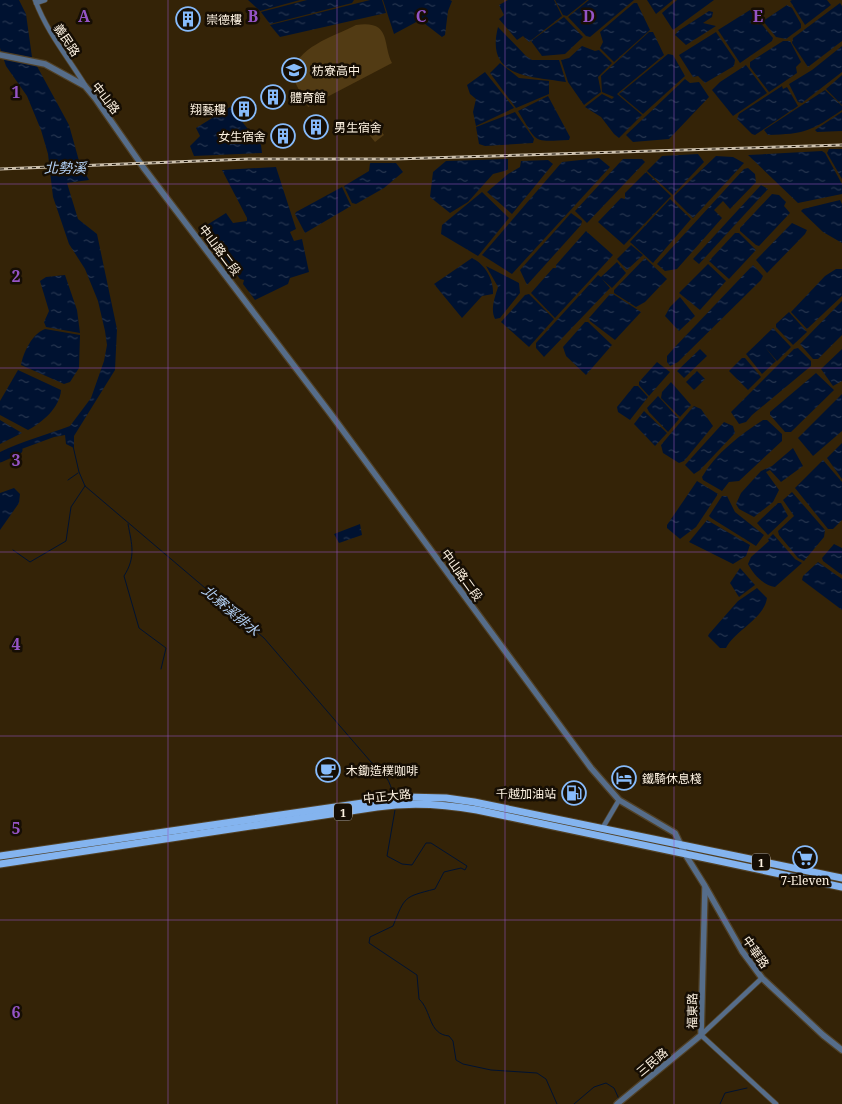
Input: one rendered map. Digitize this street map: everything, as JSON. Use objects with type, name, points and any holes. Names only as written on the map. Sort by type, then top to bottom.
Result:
[{"type":"main road","name":"中正大路","points":[[0,856],[404,796],[446,798],[474,802],[681,844]]},
{"type":"main road","name":"中正大路","points":[[0,864],[384,806],[416,804],[445,805],[477,810],[685,854]]},
{"type":"main road","name":"1","points":[[681,844],[842,878]]},
{"type":"main road","name":"1","points":[[685,854],[842,887]]},
{"type":"street","name":"義民路","points":[[45,0],[36,1],[42,20],[55,43],[85,86]]},
{"type":"street","name":"中山路","points":[[0,55],[36,61],[66,74],[85,86],[143,167]]},
{"type":"street","name":"中山路二段","points":[[143,167],[330,414],[591,768],[620,800],[675,833],[681,844]]},
{"type":"street","points":[[602,829],[620,800]]},
{"type":"street","name":"中華路","points":[[681,844],[742,951],[762,978],[823,1035],[842,1050]]},
{"type":"street","name":"福東路","points":[[706,886],[701,1035],[776,1104]]},
{"type":"street","points":[[701,1035],[762,978]]},
{"type":"street","name":"三民路","points":[[617,1104],[701,1035]]},
{"type":"shaded area","points":[[367,24],[381,30],[392,63],[308,107],[305,100],[308,98],[299,90],[292,76],[300,57],[316,44],[356,25]]},
{"type":"shaded area","points":[[371,119],[384,135],[375,142],[362,126]]},
{"type":"water","name":"北勢溪","points":[[0,0],[19,0],[26,14],[32,57],[69,125],[81,168],[89,180],[67,183],[78,219],[97,234],[117,329],[115,370],[74,436],[74,448],[66,444],[65,435],[54,437],[0,457],[0,452],[9,448],[70,426],[91,398],[104,361],[107,345],[98,301],[85,269],[69,244],[53,197],[48,154],[41,130],[27,96],[6,66],[0,48]]},
{"type":"water","points":[[248,0],[300,0],[260,11]]},
{"type":"water","points":[[307,0],[354,0],[352,3],[270,24],[261,12]]},
{"type":"water","points":[[370,0],[382,0],[386,13],[280,37],[270,25]]},
{"type":"water","points":[[383,0],[452,1],[448,11],[445,35],[442,37],[420,20],[394,34]]},
{"type":"water","points":[[508,0],[554,0],[562,16],[529,42],[523,36],[517,40],[499,19],[504,15],[499,5]]},
{"type":"water","points":[[555,0],[587,0],[567,16],[563,15]]},
{"type":"water","points":[[589,0],[634,0],[590,37],[586,36],[568,17]]},
{"type":"water","points":[[647,0],[673,0],[656,14]]},
{"type":"water","points":[[677,0],[714,0],[673,30],[662,13]]},
{"type":"water","points":[[827,0],[831,5],[805,25],[790,1]]},
{"type":"water","points":[[634,3],[637,3],[650,30],[614,62],[600,48],[603,42],[600,32]]},
{"type":"water","points":[[840,3],[842,6],[842,41],[808,67],[792,43],[793,38]]},
{"type":"water","points":[[787,5],[792,8],[801,24],[801,28],[786,39],[776,37],[763,21]]},
{"type":"water","points":[[750,10],[773,38],[772,41],[740,63],[718,30]]},
{"type":"water","points":[[709,11],[713,12],[712,17],[703,23],[716,26],[686,45],[675,35],[678,31]]},
{"type":"water","points":[[564,17],[583,37],[565,54],[542,56],[531,41]]},
{"type":"water","points":[[498,27],[532,60],[559,60],[566,82],[525,75],[504,65],[498,56],[496,44]]},
{"type":"water","points":[[649,32],[653,32],[664,55],[617,94],[642,115],[619,138],[601,117],[585,107],[602,94],[612,99],[614,97],[602,92],[601,76]]},
{"type":"water","points":[[716,32],[735,60],[734,66],[705,83],[698,76],[693,77],[679,55]]},
{"type":"water","points":[[783,41],[790,41],[801,62],[796,67],[797,73],[769,92],[750,67],[750,62]]},
{"type":"water","points":[[582,46],[595,51],[599,50],[612,63],[598,77],[601,92],[584,105],[568,82],[561,60],[569,58]]},
{"type":"water","points":[[842,46],[842,72],[802,103],[798,102],[789,84],[812,70]]},
{"type":"water","points":[[668,54],[673,55],[685,76],[643,114],[619,94]]},
{"type":"water","points":[[500,63],[519,78],[549,81],[549,94],[516,108],[490,73]]},
{"type":"water","points":[[746,65],[767,93],[733,116],[712,90],[720,82]]},
{"type":"water","points":[[485,72],[514,108],[476,126],[473,112],[476,99],[470,94],[467,85]]},
{"type":"water","points":[[842,75],[842,105],[826,89]]},
{"type":"water","points":[[685,79],[690,83],[699,82],[709,97],[669,139],[633,142],[626,135]]},
{"type":"water","points":[[782,86],[783,89],[787,87],[798,106],[755,135],[752,134],[737,119],[739,114]]},
{"type":"water","points":[[825,90],[842,106],[842,110],[823,123],[791,134],[768,135],[764,130]]},
{"type":"water","points":[[548,96],[570,137],[569,140],[548,141],[537,138],[533,135],[518,111]]},
{"type":"water","points":[[230,107],[261,145],[262,153],[194,156],[190,146],[200,136],[196,128]]},
{"type":"water","points":[[515,112],[534,139],[533,143],[485,146],[479,144],[476,127]]},
{"type":"water","points":[[842,112],[842,131],[817,132],[815,130]]},
{"type":"water","points":[[829,149],[842,149],[842,179],[827,153]]},
{"type":"water","points":[[822,151],[825,153],[842,184],[842,194],[798,203],[748,155]]},
{"type":"water","points":[[698,154],[704,162],[673,195],[647,171],[662,156]]},
{"type":"water","points":[[716,156],[733,157],[744,163],[693,218],[674,199],[674,196]]},
{"type":"water","points":[[599,158],[610,167],[512,274],[482,255],[562,162]]},
{"type":"water","points":[[508,159],[508,170],[493,174],[468,202],[450,213],[430,197],[433,172],[446,161]]},
{"type":"water","points":[[623,159],[642,159],[645,162],[587,223],[575,211]]},
{"type":"water","points":[[548,160],[553,164],[512,214],[487,192],[508,174],[520,167],[521,161]]},
{"type":"water","points":[[370,163],[396,163],[403,172],[384,188],[356,204],[352,203],[344,186],[369,171]]},
{"type":"water","points":[[276,167],[296,229],[290,232],[294,241],[302,239],[309,272],[290,278],[288,284],[255,300],[243,284],[244,280],[240,279],[202,228],[226,213],[233,223],[247,221],[222,170]]},
{"type":"water","points":[[748,168],[755,174],[756,182],[730,209],[723,201],[714,210],[722,218],[677,269],[665,271],[657,264],[744,169]]},
{"type":"water","points":[[646,172],[671,196],[624,245],[598,222],[621,198],[625,199],[625,193]]},
{"type":"water","points":[[761,185],[768,189],[699,264],[693,259]]},
{"type":"water","points":[[342,187],[351,206],[305,233],[295,214],[296,212]]},
{"type":"water","points":[[482,192],[509,218],[478,256],[441,234],[442,225]]},
{"type":"water","points":[[772,194],[779,195],[786,202],[784,206],[790,213],[759,246],[740,231],[740,228]]},
{"type":"water","points":[[670,199],[691,219],[653,263],[630,242]]},
{"type":"water","points":[[840,200],[842,204],[842,243],[823,232],[801,211]]},
{"type":"water","points":[[571,213],[582,221],[581,225],[527,285],[520,270]]},
{"type":"water","points":[[792,223],[807,230],[767,273],[756,260]]},
{"type":"water","points":[[586,231],[613,255],[555,318],[531,293],[553,268],[556,268],[556,265]]},
{"type":"water","points":[[735,233],[739,233],[756,250],[729,279],[709,261]]},
{"type":"water","points":[[631,245],[643,255],[627,270],[617,259]]},
{"type":"water","points":[[472,258],[481,264],[488,273],[492,283],[493,294],[482,296],[462,318],[434,284]]},
{"type":"water","points":[[645,258],[667,279],[645,302],[636,307],[614,293],[614,290]]},
{"type":"water","points":[[617,262],[626,273],[612,288],[602,279],[610,288],[544,357],[536,348],[536,343],[598,275],[601,277]]},
{"type":"water","points":[[708,264],[726,281],[700,310],[679,293]]},
{"type":"water","points":[[753,265],[763,276],[761,280],[678,362],[670,366],[667,362],[667,356]]},
{"type":"water","points":[[486,266],[519,283],[520,293],[500,318],[495,319],[493,311],[498,287]]},
{"type":"water","points":[[836,269],[842,269],[842,296],[807,329],[791,312],[825,276]]},
{"type":"water","points":[[65,275],[77,310],[80,333],[46,327],[44,322],[49,311],[40,281],[46,277]]},
{"type":"water","points":[[529,294],[554,319],[529,347],[501,322],[525,295]]},
{"type":"water","points":[[610,294],[613,294],[641,312],[615,340],[590,321],[589,318]]},
{"type":"water","points":[[680,297],[695,316],[679,331],[665,316],[670,307]]},
{"type":"water","points":[[842,301],[842,335],[818,359],[813,359],[800,344]]},
{"type":"water","points":[[789,312],[807,332],[793,345],[776,327],[776,324]]},
{"type":"water","points":[[585,322],[588,322],[612,345],[586,375],[566,356],[563,347]]},
{"type":"water","points":[[773,328],[791,347],[777,361],[765,347],[776,361],[762,374],[746,354]]},
{"type":"water","points":[[45,329],[80,335],[79,368],[70,382],[64,384],[21,365],[29,344],[36,334]]},
{"type":"water","points":[[798,348],[811,361],[811,366],[746,422],[739,424],[731,412],[794,349]]},
{"type":"water","points":[[700,349],[707,356],[684,378],[677,371]]},
{"type":"water","points":[[842,349],[842,381],[833,386],[821,369]]},
{"type":"water","points":[[742,358],[745,358],[761,377],[748,390],[729,371]]},
{"type":"water","points":[[657,362],[670,372],[649,396],[639,385],[639,382]]},
{"type":"water","points":[[18,370],[61,390],[58,402],[50,413],[28,430],[0,415],[0,401]]},
{"type":"water","points":[[697,371],[705,379],[694,390],[686,382]]},
{"type":"water","points":[[816,373],[834,390],[791,432],[785,432],[770,415],[770,412]]},
{"type":"water","points":[[671,382],[691,405],[680,417],[661,398],[662,392]]},
{"type":"water","points":[[634,386],[638,386],[648,397],[630,420],[618,412],[617,407]]},
{"type":"water","points":[[842,394],[842,431],[813,456],[798,438]]},
{"type":"water","points":[[658,396],[679,419],[668,432],[647,408]]},
{"type":"water","points":[[694,406],[701,409],[713,426],[684,461],[679,463],[663,453],[661,445]]},
{"type":"water","points":[[644,411],[667,433],[655,446],[634,424]]},
{"type":"water","points":[[0,420],[22,433],[0,444]]},
{"type":"water","points":[[763,420],[767,420],[782,434],[782,441],[739,481],[729,482],[722,491],[703,480],[702,477],[721,452]]},
{"type":"water","points":[[724,422],[733,426],[735,433],[694,474],[685,465]]},
{"type":"water","points":[[842,443],[842,479],[827,458]]},
{"type":"water","points":[[793,448],[803,466],[781,482],[770,470],[766,472],[779,490],[773,502],[754,517],[739,509],[736,504],[741,493],[761,471],[772,466]]},
{"type":"water","points":[[823,460],[842,482],[842,520],[833,529],[828,529],[795,488]]},
{"type":"water","points":[[697,481],[718,494],[696,527],[680,539],[667,528],[667,525]]},
{"type":"water","points":[[14,488],[20,494],[19,503],[0,530],[0,493]]},
{"type":"water","points":[[792,492],[825,530],[824,537],[804,561],[798,558],[779,535],[778,531],[794,516],[783,500]]},
{"type":"water","points":[[722,496],[727,496],[735,512],[764,535],[756,546],[709,516]]},
{"type":"water","points":[[778,503],[781,503],[788,516],[768,535],[757,523]]},
{"type":"water","points":[[707,520],[750,545],[746,556],[733,564],[689,542]]},
{"type":"water","points":[[360,524],[362,535],[339,543],[334,534]]},
{"type":"water","points":[[773,534],[795,559],[802,563],[775,587],[759,579],[748,564],[751,557],[769,541],[768,539]]},
{"type":"water","points":[[834,544],[842,548],[842,575],[823,561],[822,558]]},
{"type":"water","points":[[818,562],[842,579],[842,610],[802,580],[803,576]]},
{"type":"water","points":[[740,568],[755,585],[739,597],[730,583]]},
{"type":"water","points":[[757,588],[767,598],[761,612],[726,648],[720,648],[708,636],[709,634],[738,601]]},
{"type":"waterway","name":"北寮溪排水","points":[[73,446],[79,472],[85,486],[264,638],[371,762],[384,774],[392,790]]},
{"type":"waterway","name":"北勢溪","points":[[0,458],[18,450]]},
{"type":"waterway","points":[[68,480],[78,473]]},
{"type":"waterway","points":[[13,550],[30,562],[66,541],[71,507],[85,486]]},
{"type":"waterway","points":[[128,524],[132,557],[124,576],[139,628],[166,648],[161,669]]},
{"type":"waterway","name":"北寮溪排水","points":[[395,810],[387,856],[402,864],[412,865],[426,843],[431,843],[467,866],[465,870],[461,868],[444,872],[435,889],[407,899],[403,903],[393,926],[370,937],[369,943],[417,975],[419,999],[437,1031],[449,1036],[453,1041],[456,1060],[463,1064],[491,1070],[537,1073],[546,1079],[557,1104]]},
{"type":"waterway","name":"北寮溪排水","points":[[574,1104],[594,1087],[606,1083],[614,1088],[619,1099]]},
{"type":"waterway","name":"北寮溪排水","points":[[720,1104],[725,1093],[747,1088]]},
{"type":"railway","points":[[0,169],[248,159],[395,159],[842,145]]},
{"type":"place","name":"崇德樓","points":[[188,19]]},
{"type":"place","name":"枋寮高中","points":[[294,70]]},
{"type":"place","name":"體育館","points":[[273,97]]},
{"type":"place","name":"翔藝樓","points":[[244,109]]},
{"type":"place","name":"男生宿舍","points":[[316,127]]},
{"type":"place","name":"女生宿舍","points":[[283,136]]},
{"type":"place","name":"木鋤造樸咖啡","points":[[328,770]]},
{"type":"place","name":"鐵騎休息棧","points":[[624,778]]},
{"type":"place","name":"千越加油站","points":[[574,793]]},
{"type":"place","name":"7-Eleven","points":[[805,858]]}]
